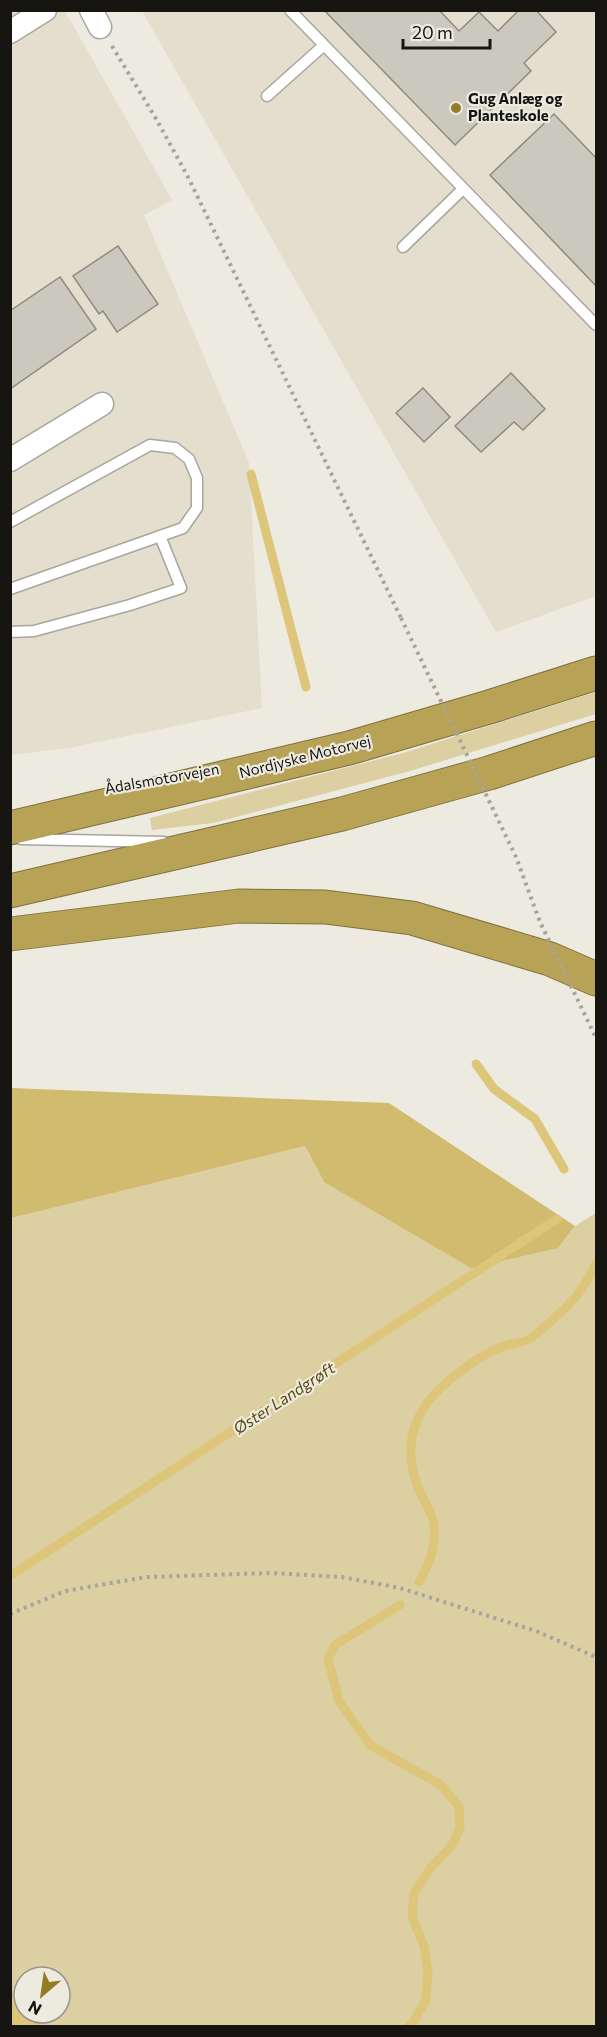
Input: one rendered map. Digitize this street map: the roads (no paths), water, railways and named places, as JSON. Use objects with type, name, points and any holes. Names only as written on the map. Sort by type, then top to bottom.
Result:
[{"type":"highway","name":"Nordjyske Motorvej","points":[[10,828],[349,748],[597,673]]},
{"type":"highway","points":[[10,891],[342,814],[489,773],[597,738]]},
{"type":"highway","name":"Ådalsmotorvejen","points":[[10,804],[349,748]]},
{"type":"highway","points":[[10,934],[238,906],[325,908],[412,918],[550,959],[597,979]]},
{"type":"street","points":[[10,32],[45,10]]},
{"type":"street","points":[[10,460],[102,404]]},
{"type":"lane","points":[[290,10],[597,326]]},
{"type":"lane","points":[[267,96],[323,46]]},
{"type":"lane","points":[[403,247],[463,189]]},
{"type":"lane","points":[[10,522],[150,445],[175,448],[189,459],[197,478],[196,508],[183,528],[10,589]]},
{"type":"lane","points":[[10,632],[34,631],[130,605],[181,588],[160,536]]},
{"type":"lane","points":[[10,839],[221,843]]},
{"type":"waterway","points":[[251,474],[306,687]]},
{"type":"waterway","points":[[476,1064],[494,1089],[535,1119],[564,1169]]},
{"type":"waterway","name":"Øster Landgrøft","points":[[10,1576],[557,1219]]},
{"type":"waterway","points":[[419,1582],[427,1567],[434,1542],[432,1517],[418,1488],[411,1458],[414,1429],[423,1409],[437,1391],[469,1365],[491,1352],[528,1340],[538,1333],[576,1296],[596,1263]]},
{"type":"waterway","points":[[400,1605],[335,1645],[328,1659],[339,1701],[370,1745],[441,1785],[459,1807],[460,1829],[451,1847],[431,1867],[414,1893],[412,1917],[424,1946],[428,1972],[426,2000],[409,2026]]},
{"type":"place","name":"Gug Anlæg og Planteskole","points":[[456,108]]}]
